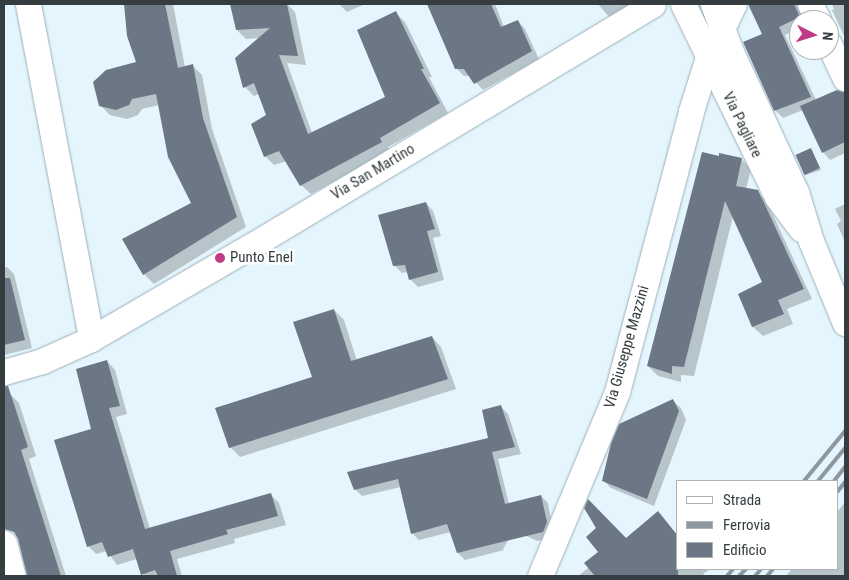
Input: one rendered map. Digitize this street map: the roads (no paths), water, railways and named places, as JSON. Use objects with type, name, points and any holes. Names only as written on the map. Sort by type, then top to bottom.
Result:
[{"type":"street","points":[[28,4],[91,338]]},
{"type":"street","name":"Via San Martino","points":[[4,372],[42,361],[91,338],[260,241],[653,4]]},
{"type":"street","name":"Via Pagliare","points":[[683,4],[777,197],[810,241]]},
{"type":"street","name":"Via Pagliare","points":[[713,4],[721,28],[796,192],[810,241],[845,323]]},
{"type":"street","name":"Via Giuseppe Mazzini","points":[[540,576],[617,392],[691,111],[708,57],[734,4]]},
{"type":"street","points":[[837,60],[845,78]]},
{"type":"street","points":[[691,111],[705,103],[728,97]]},
{"type":"street","points":[[4,543],[13,576]]},
{"type":"railway","points":[[805,480],[845,431]]},
{"type":"railway","points":[[819,480],[845,448]]},
{"type":"railway","points":[[835,480],[845,467]]},
{"type":"railway","points":[[839,490],[845,482]]},
{"type":"railway","points":[[727,576],[732,570]]},
{"type":"railway","points":[[739,576],[745,570]]},
{"type":"railway","points":[[755,576],[760,570]]},
{"type":"railway","points":[[767,576],[772,570]]},
{"type":"place","name":"Punto Enel","points":[[220,258]]}]
